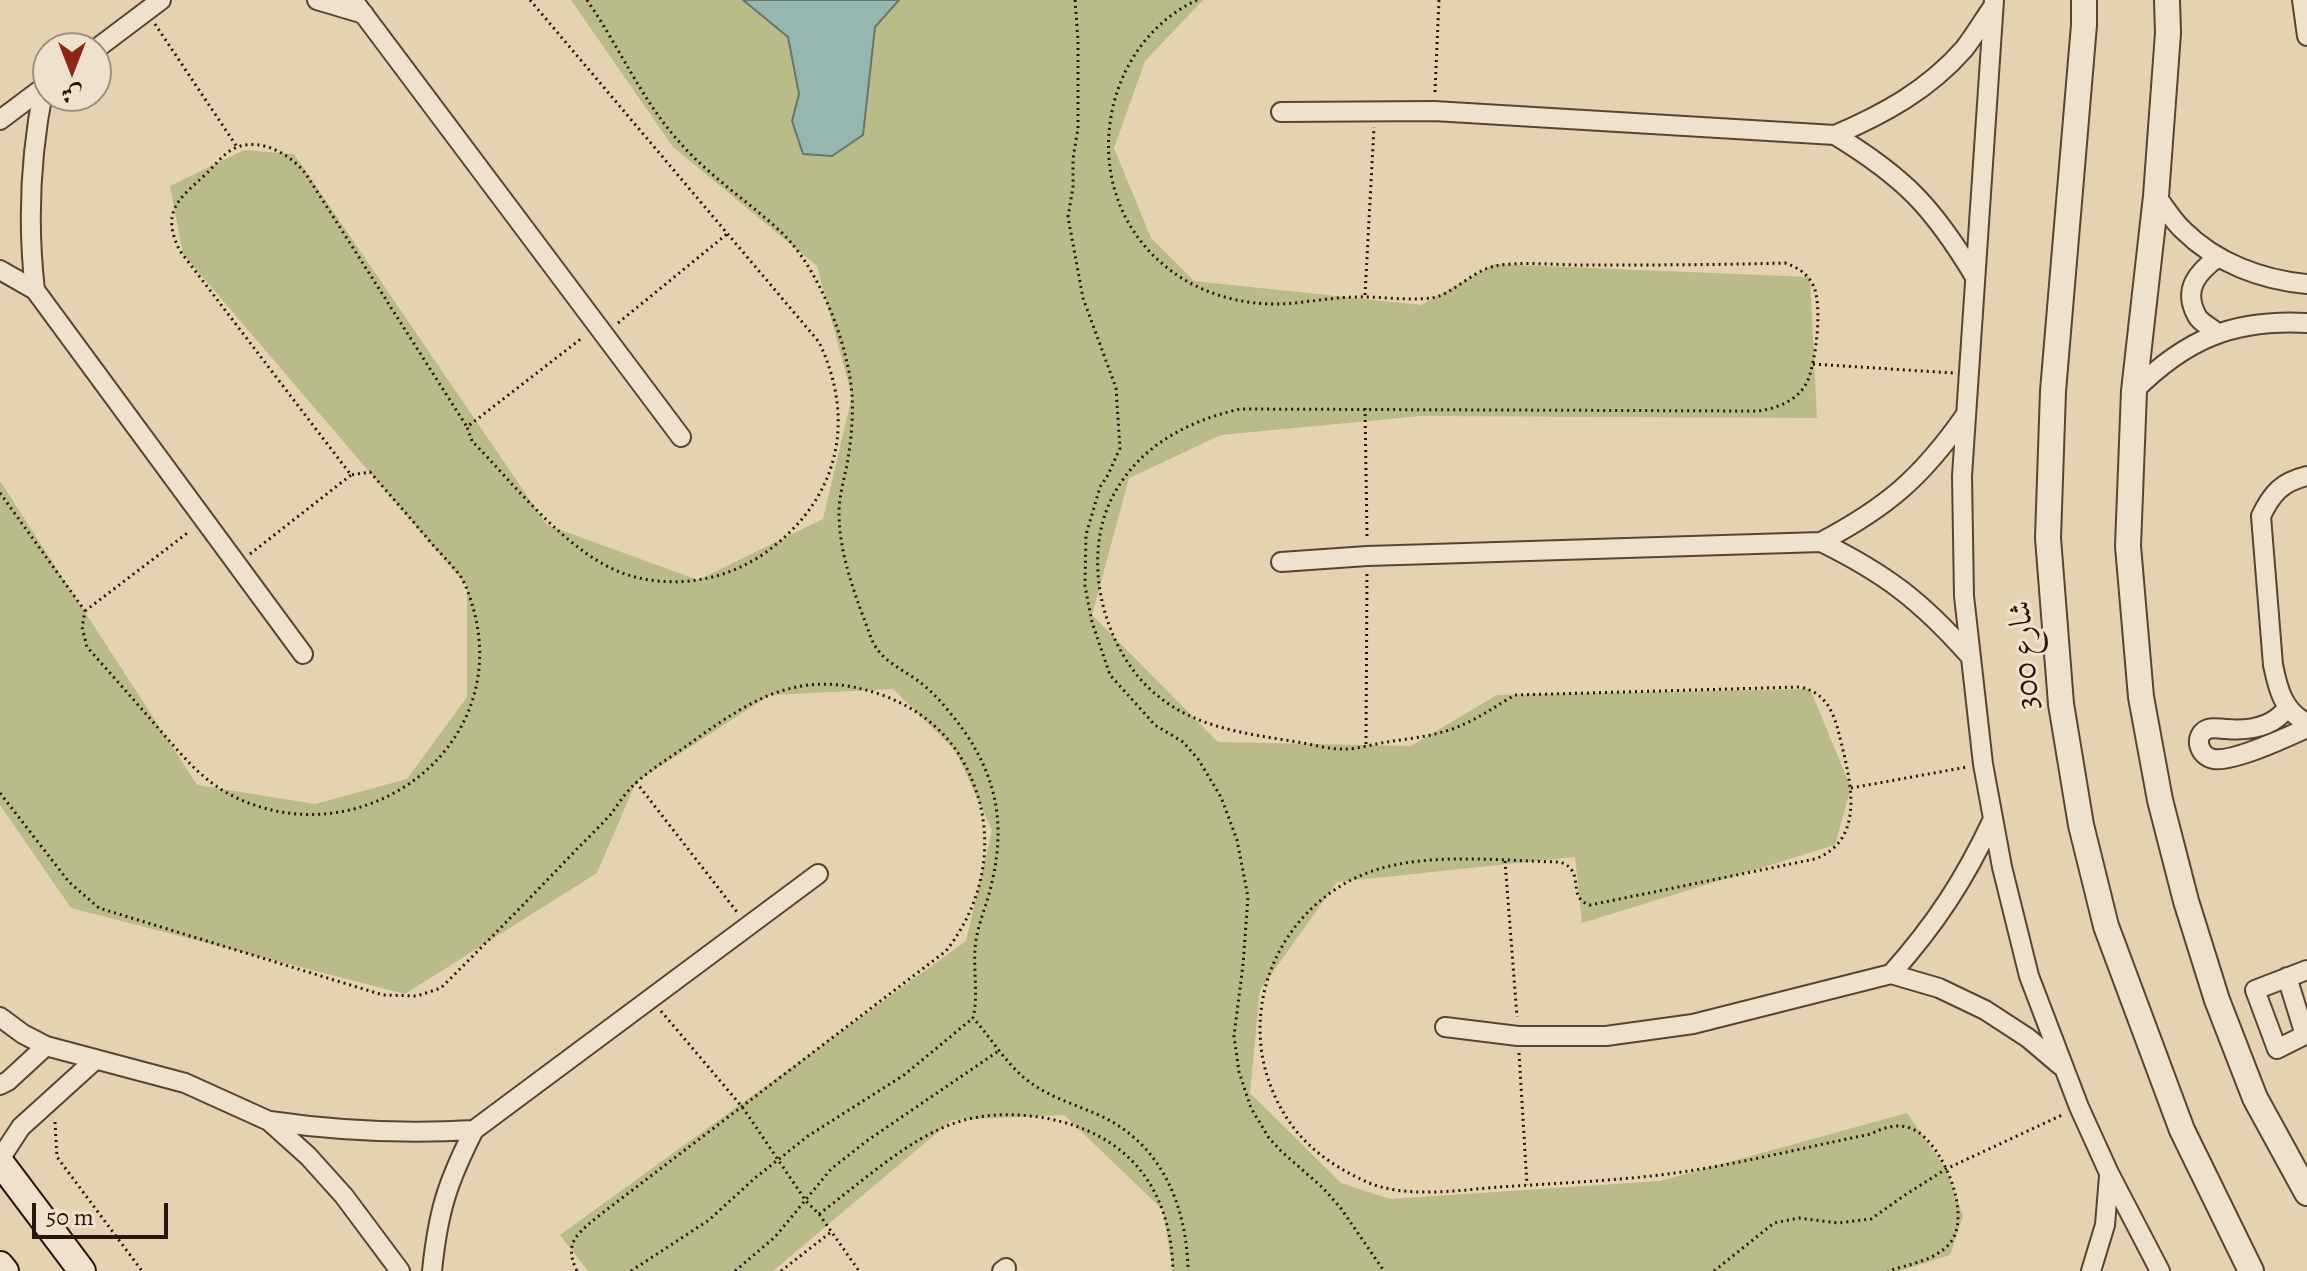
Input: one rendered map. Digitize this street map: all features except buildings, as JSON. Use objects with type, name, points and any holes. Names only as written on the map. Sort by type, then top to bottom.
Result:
[{"type":"main road","points":[[0,1161],[82,1271]]},
{"type":"main road","points":[[0,1265],[5,1271]]},
{"type":"street","points":[[317,0],[358,7],[681,437]]},
{"type":"street","name":"شارع 300","points":[[2084,0],[2053,391],[2048,523],[2061,704],[2081,825],[2106,926],[2182,1130],[2251,1271]]},
{"type":"street","points":[[2167,0],[2168,33],[2156,196],[2134,391],[2128,546],[2141,697],[2160,800],[2186,901],[2217,1000],[2255,1098],[2307,1193]]},
{"type":"street","points":[[2302,0],[2307,36]]},
{"type":"street","points":[[1281,112],[1434,111],[1835,135],[1883,114],[1926,85],[1964,48],[1994,3]]},
{"type":"street","points":[[1994,3],[1965,415],[1962,536],[1969,655],[1983,764],[2029,976],[2079,1107],[2160,1271]]},
{"type":"street","points":[[112,37],[154,6]]},
{"type":"street","points":[[0,120],[32,96]]},
{"type":"street","points":[[35,290],[30,250],[31,168],[41,112]]},
{"type":"street","points":[[1835,135],[1878,162],[1917,195],[1949,233],[1975,277]]},
{"type":"street","points":[[2156,196],[2183,230],[2218,257],[2258,275],[2307,284]]},
{"type":"street","points":[[2216,332],[2197,317],[2190,294],[2198,271],[2218,257]]},
{"type":"street","points":[[0,270],[35,290],[303,654]]},
{"type":"street","points":[[2134,391],[2159,366],[2216,332],[2255,323],[2307,323]]},
{"type":"street","points":[[1281,562],[1367,556],[1821,542],[1864,519],[1903,490],[1937,455],[1965,415]]},
{"type":"street","points":[[2287,708],[2268,725],[2242,730],[2211,727],[2202,732],[2198,741],[2200,750],[2216,760],[2251,750],[2307,726],[2287,708],[2278,689],[2273,665],[2261,516],[2271,495],[2289,481],[2307,476]]},
{"type":"street","points":[[1821,542],[1863,563],[1903,589],[1938,620],[1969,655]]},
{"type":"street","points":[[2242,730],[2251,750]]},
{"type":"street","points":[[1891,974],[1922,939],[1949,901],[1993,819]]},
{"type":"street","points":[[432,1271],[437,1223],[451,1175],[474,1130],[818,874]]},
{"type":"street","points":[[2287,977],[2306,1034],[2277,1049],[2255,993],[2258,987],[2307,970]]},
{"type":"street","points":[[1445,1027],[1518,1036],[1606,1036],[1693,1024],[1891,974],[1939,988],[1985,1010],[2028,1038],[2066,1071]]},
{"type":"street","points":[[0,1017],[46,1046],[185,1083],[269,1121],[392,1133],[474,1130]]},
{"type":"street","points":[[0,1085],[46,1046]]},
{"type":"street","points":[[0,1161],[21,1127],[95,1060]]},
{"type":"street","points":[[269,1121],[308,1156],[344,1196],[400,1271]]},
{"type":"street","points":[[2091,1271],[2105,1225],[2109,1173]]},
{"type":"path","points":[[351,475],[174,239],[172,219],[176,201],[237,147],[260,146],[278,151],[306,174],[467,427],[472,441],[570,541],[612,568],[658,581],[692,581],[724,574],[769,550],[798,526],[809,514],[825,486],[835,454],[838,405],[832,373],[819,342],[530,0]]},
{"type":"path","points":[[587,0],[656,113],[674,136],[709,174],[779,230],[802,257],[820,288],[847,360],[852,401],[850,442],[840,498],[840,531],[861,610],[873,645],[880,655],[921,682],[948,709],[972,740],[994,796],[1000,836],[992,884],[975,947],[977,1001],[973,1018],[904,1075],[839,1114],[778,1159],[709,1220],[631,1271]]},
{"type":"path","points":[[1075,0],[1078,128],[1068,217],[1083,298],[1116,388],[1120,448],[1097,495],[1086,535],[1084,569],[1092,622],[1110,675],[1155,725],[1183,742],[1198,759],[1221,797],[1237,840],[1248,897],[1234,1036],[1239,1072],[1251,1108],[1281,1151],[1340,1207],[1384,1271]]},
{"type":"path","points":[[1197,0],[1165,21],[1143,43],[1126,71],[1114,104],[1109,139],[1111,172],[1120,204],[1134,234],[1153,257],[1175,275],[1223,295],[1274,304],[1365,297],[1435,298],[1493,266],[1785,263],[1805,272],[1815,288],[1815,349],[1807,382],[1782,405],[1764,411],[1240,409],[1214,415],[1183,428],[1155,447],[1118,486],[1102,532],[1099,564],[1103,605],[1115,643],[1137,676],[1178,711],[1209,725],[1344,750],[1445,732],[1483,717],[1515,695],[1800,687],[1817,693],[1833,711],[1851,788],[1851,816],[1846,832],[1832,850],[1821,856],[1590,905],[1583,903],[1577,894],[1575,873],[1569,865],[1560,862],[1424,861],[1388,866],[1352,880],[1313,905],[1294,925],[1278,951],[1263,1001],[1261,1027],[1264,1060],[1281,1108],[1311,1147],[1336,1165],[1368,1182],[1434,1192],[1664,1175],[1871,1134],[1895,1126],[1911,1129],[1930,1142],[1946,1169],[1960,1211],[1953,1238],[1938,1254],[1888,1271]]},
{"type":"path","points":[[1434,111],[1439,0]]},
{"type":"path","points":[[154,6],[237,147]]},
{"type":"path","points":[[1365,297],[1375,111]]},
{"type":"path","points":[[467,427],[727,234]]},
{"type":"path","points":[[1811,364],[1969,374]]},
{"type":"path","points":[[1365,408],[1366,746]]},
{"type":"path","points":[[204,520],[85,611],[82,627],[87,647],[202,777],[218,788],[260,807],[306,815],[350,810],[393,794],[409,784],[451,746],[465,721],[478,676],[477,628],[470,598],[461,577],[370,472],[351,475],[238,564]]},
{"type":"path","points":[[0,493],[85,611]]},
{"type":"path","points":[[0,793],[69,882],[99,908],[383,995],[417,996],[441,988],[608,817],[636,782],[736,710],[778,692],[825,685],[872,692],[899,701],[923,715],[954,746],[977,791],[984,826],[984,861],[975,902],[956,938],[946,951],[574,1237],[571,1251],[577,1271]]},
{"type":"path","points":[[1851,788],[1983,764]]},
{"type":"path","points":[[636,782],[748,927]]},
{"type":"path","points":[[651,999],[743,1108],[806,1201],[819,1214],[859,1271]]},
{"type":"path","points":[[973,1018],[1015,1070],[1034,1085],[1115,1124],[1129,1133],[1152,1157],[1171,1186],[1177,1202],[1186,1237],[1188,1271]]},
{"type":"path","points":[[735,1271],[775,1237],[831,1169],[1000,1050]]},
{"type":"path","points":[[53,1098],[57,1157],[142,1271]]},
{"type":"path","points":[[1714,1271],[1774,1223],[1799,1218],[1839,1223],[1871,1219],[1946,1169],[2079,1107]]},
{"type":"path","points":[[819,1214],[927,1134],[973,1118],[1029,1115],[1068,1122],[1097,1133],[1135,1164],[1154,1191],[1163,1213],[1170,1237],[1173,1271]]},
{"type":"path","points":[[781,1271],[831,1232]]},
{"type":"green space","points":[[571,0],[1203,0],[1145,61],[1114,148],[1151,238],[1194,281],[1421,305],[1495,264],[1810,277],[1817,418],[1421,416],[1221,435],[1129,478],[1092,615],[1218,742],[1411,746],[1497,695],[1810,689],[1851,788],[1835,845],[1582,923],[1575,857],[1337,882],[1260,990],[1250,1093],[1341,1183],[1390,1199],[1660,1181],[1907,1113],[1946,1169],[1963,1216],[1950,1255],[1900,1271],[1173,1271],[1163,1210],[1064,1115],[952,1120],[773,1271],[588,1271],[560,1235],[966,941],[992,830],[955,750],[893,689],[770,695],[636,782],[597,873],[405,994],[71,908],[0,805],[0,481],[197,785],[315,804],[407,779],[467,697],[467,586],[183,254],[170,186],[244,150],[294,154],[547,525],[698,580],[823,519],[852,396],[817,266],[673,147]]},
{"type":"water","points":[[743,0],[899,0],[875,27],[863,135],[832,156],[803,154],[792,121],[799,94],[788,37]]}]
